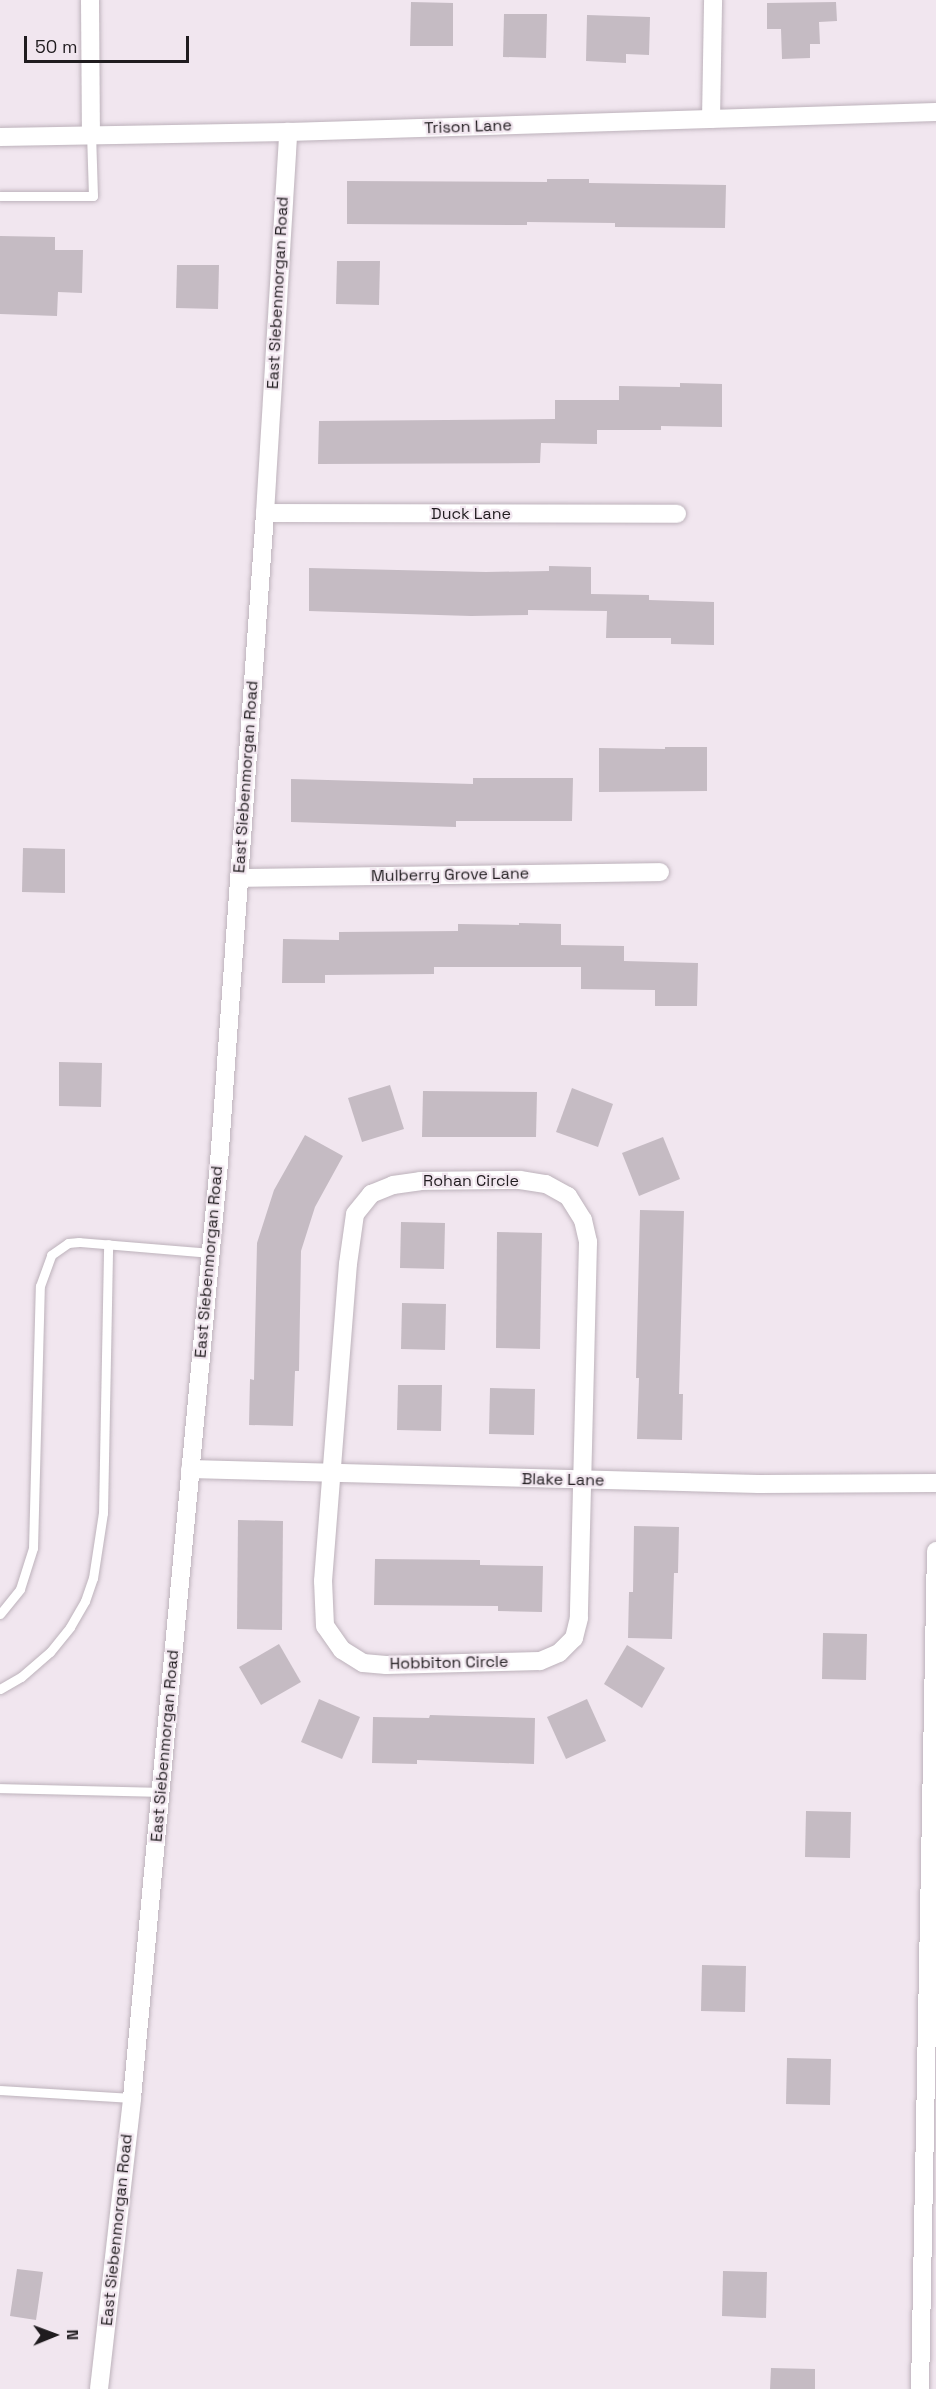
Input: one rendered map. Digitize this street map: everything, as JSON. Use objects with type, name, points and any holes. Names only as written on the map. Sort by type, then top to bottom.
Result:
[{"type":"street","points":[[90,0],[91,134]]},
{"type":"street","points":[[711,119],[713,0]]},
{"type":"street","name":"Trison Lane","points":[[0,137],[288,132],[936,112]]},
{"type":"street","name":"East Siebenmorgan Road","points":[[99,2389],[132,2098],[210,1253],[265,513],[288,132]]},
{"type":"street","name":"Duck Lane","points":[[265,513],[677,514]]},
{"type":"street","name":"Mulberry Grove Lane","points":[[239,878],[660,872]]},
{"type":"street","name":"Rohan Circle","points":[[331,1474],[348,1264],[355,1214],[371,1194],[393,1185],[420,1181],[520,1180],[546,1184],[568,1196],[583,1220],[588,1242],[583,1480]]},
{"type":"street","name":"Blake Lane","points":[[190,1469],[759,1484],[936,1483]]},
{"type":"street","name":"Hobbiton Circle","points":[[331,1474],[323,1581],[325,1626],[342,1650],[363,1663],[386,1665],[540,1661],[559,1653],[574,1638],[579,1618],[583,1480]]},
{"type":"street","points":[[920,2389],[936,1551]]},
{"type":"lane","points":[[0,196],[93,195],[91,134]]},
{"type":"lane","points":[[0,1614],[11,1603],[26,1577],[35,1534],[42,1274],[51,1255],[68,1243],[108,1244],[210,1253]]},
{"type":"lane","points":[[0,1689],[21,1677],[50,1652],[75,1618],[93,1578],[103,1513],[108,1244]]},
{"type":"lane","points":[[0,1788],[160,1792]]},
{"type":"lane","points":[[0,2090],[132,2098]]},
{"type":"building","points":[[411,2],[453,3],[453,46],[410,46]]},
{"type":"building","points":[[836,2],[837,21],[819,22],[820,44],[810,44],[810,58],[782,59],[781,29],[767,29],[767,3]]},
{"type":"building","points":[[504,14],[547,14],[546,58],[503,57]]},
{"type":"building","points":[[587,15],[650,17],[649,55],[626,54],[626,63],[586,61]]},
{"type":"building","points":[[547,179],[589,179],[589,183],[726,185],[725,228],[615,227],[615,223],[527,222],[527,225],[347,224],[347,181],[547,182]]},
{"type":"building","points":[[0,236],[55,237],[55,250],[83,250],[82,293],[58,292],[57,316],[0,314]]},
{"type":"building","points":[[337,261],[380,261],[379,305],[336,304]]},
{"type":"building","points":[[177,265],[219,265],[218,309],[176,308]]},
{"type":"building","points":[[680,383],[722,384],[722,427],[661,426],[661,430],[597,430],[597,444],[541,443],[540,463],[318,464],[319,421],[555,419],[555,400],[619,400],[619,386],[680,387]]},
{"type":"building","points":[[549,566],[591,567],[591,594],[649,595],[649,600],[714,602],[714,645],[671,644],[671,638],[606,638],[607,611],[528,610],[528,615],[471,616],[309,611],[309,568],[486,572],[549,571]]},
{"type":"building","points":[[665,747],[707,747],[707,791],[599,792],[599,748],[665,749]]},
{"type":"building","points":[[473,778],[573,778],[572,821],[456,821],[456,827],[291,822],[291,779],[473,784]]},
{"type":"building","points":[[23,848],[65,849],[65,893],[22,892]]},
{"type":"building","points":[[519,923],[561,924],[561,945],[624,946],[624,961],[698,963],[697,1006],[655,1006],[655,990],[581,989],[581,967],[434,967],[434,974],[325,975],[325,983],[282,983],[283,939],[339,940],[339,932],[458,931],[458,924],[519,925]]},
{"type":"building","points":[[59,1062],[102,1063],[101,1107],[59,1106]]},
{"type":"building","points":[[390,1085],[404,1129],[362,1142],[348,1098]]},
{"type":"building","points":[[572,1088],[613,1104],[598,1147],[556,1132]]},
{"type":"building","points":[[423,1091],[537,1092],[536,1137],[422,1137]]},
{"type":"building","points":[[305,1135],[343,1156],[315,1207],[301,1251],[299,1371],[295,1371],[293,1426],[249,1425],[250,1379],[254,1380],[257,1243],[274,1190]]},
{"type":"building","points":[[663,1137],[680,1179],[639,1196],[622,1153]]},
{"type":"building","points":[[640,1210],[684,1211],[679,1394],[683,1394],[682,1440],[637,1439]]},
{"type":"building","points":[[401,1222],[445,1223],[444,1269],[400,1268]]},
{"type":"building","points":[[497,1232],[542,1233],[540,1349],[496,1348]]},
{"type":"building","points":[[402,1303],[446,1304],[445,1350],[401,1349]]},
{"type":"building","points":[[398,1385],[442,1385],[441,1431],[397,1430]]},
{"type":"building","points":[[490,1388],[535,1389],[534,1435],[489,1434]]},
{"type":"building","points":[[238,1520],[283,1521],[282,1630],[237,1629]]},
{"type":"building","points":[[634,1526],[679,1527],[678,1573],[674,1573],[672,1639],[628,1638],[629,1592],[633,1592]]},
{"type":"building","points":[[375,1559],[480,1560],[480,1565],[543,1566],[542,1612],[498,1611],[498,1606],[374,1605]]},
{"type":"building","points":[[823,1633],[867,1634],[866,1680],[822,1679]]},
{"type":"building","points":[[279,1644],[301,1682],[261,1705],[239,1667]]},
{"type":"building","points":[[627,1645],[665,1668],[642,1708],[604,1684]]},
{"type":"building","points":[[319,1699],[360,1717],[342,1759],[301,1742]]},
{"type":"building","points":[[587,1699],[606,1741],[566,1759],[547,1717]]},
{"type":"building","points":[[430,1715],[535,1718],[534,1764],[417,1760],[417,1764],[372,1763],[373,1717],[429,1718]]},
{"type":"building","points":[[806,1811],[851,1812],[850,1858],[805,1857]]},
{"type":"building","points":[[702,1965],[746,1966],[745,2012],[701,2011]]},
{"type":"building","points":[[787,2058],[831,2059],[830,2105],[786,2104]]},
{"type":"building","points":[[17,2269],[43,2272],[36,2320],[10,2316]]},
{"type":"building","points":[[723,2271],[767,2272],[766,2318],[722,2316]]},
{"type":"building","points":[[771,2368],[815,2369],[815,2389],[770,2389]]}]
